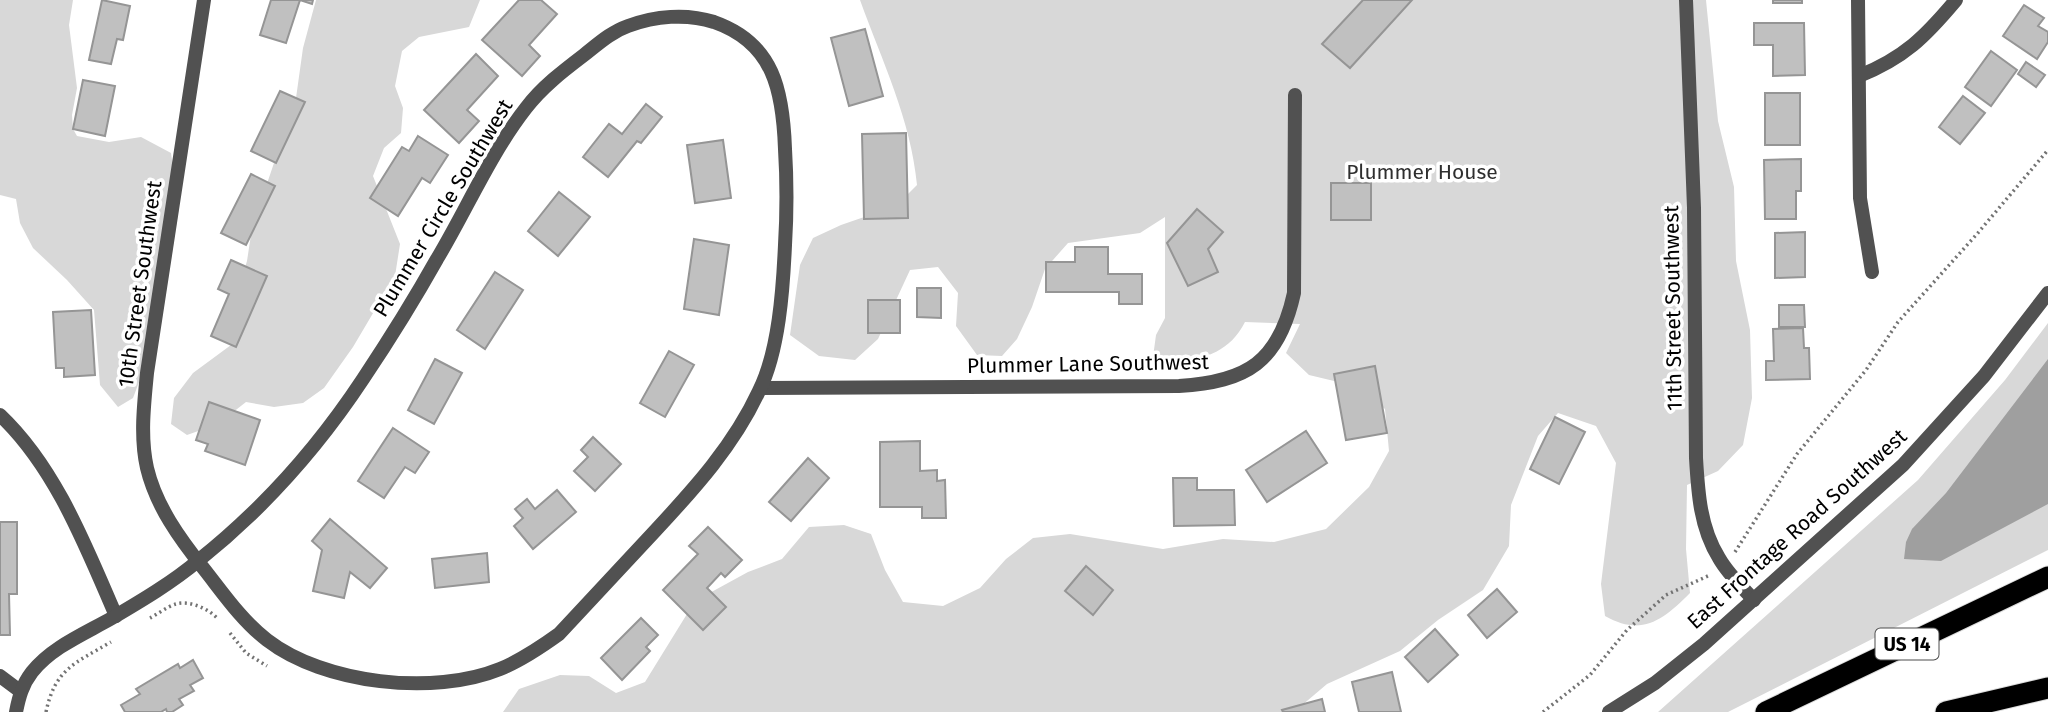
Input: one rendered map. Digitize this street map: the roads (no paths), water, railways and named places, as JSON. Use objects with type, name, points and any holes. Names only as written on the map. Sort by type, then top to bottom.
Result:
[{"type":"highway","name":"US 14","points":[[1766,712],[2048,577]]},
{"type":"highway","points":[[1946,712],[2048,688]]},
{"type":"street","name":"10th Street Southwest","points":[[198,562],[158,499],[147,468],[144,410],[147,373],[204,0]]},
{"type":"street","name":"11th Street Southwest","points":[[1686,0],[1693,208],[1696,469],[1702,516],[1717,556],[1754,600]]},
{"type":"street","points":[[1858,0],[1860,198],[1872,272]]},
{"type":"street","points":[[1859,76],[1881,67],[1916,45],[1955,0]]},
{"type":"street","name":"Plummer Circle Southwest","points":[[20,691],[33,671],[56,650],[116,616],[198,562],[276,490],[307,456],[362,381],[430,271],[491,161],[527,107],[558,75],[608,36],[627,26],[682,15],[706,19],[732,28],[764,56],[783,108],[788,201],[783,293],[776,335],[761,388],[737,431],[709,472],[559,634],[533,652],[486,674],[441,681],[384,681],[325,670],[297,659],[267,640],[250,624],[198,562]]},
{"type":"street","name":"Plummer Lane Southwest","points":[[761,388],[1179,386],[1211,384],[1236,377],[1253,367],[1275,346],[1289,316],[1294,293],[1295,94]]},
{"type":"street","name":"East Frontage Road Southwest","points":[[1609,712],[1655,683],[1754,600],[1903,465],[1984,376],[2048,293]]},
{"type":"street","points":[[0,415],[33,453],[55,489],[83,541],[116,616]]},
{"type":"street","points":[[0,676],[20,691],[16,712]]},
{"type":"park label","name":"Plummer House","points":[[1422,172]]}]
